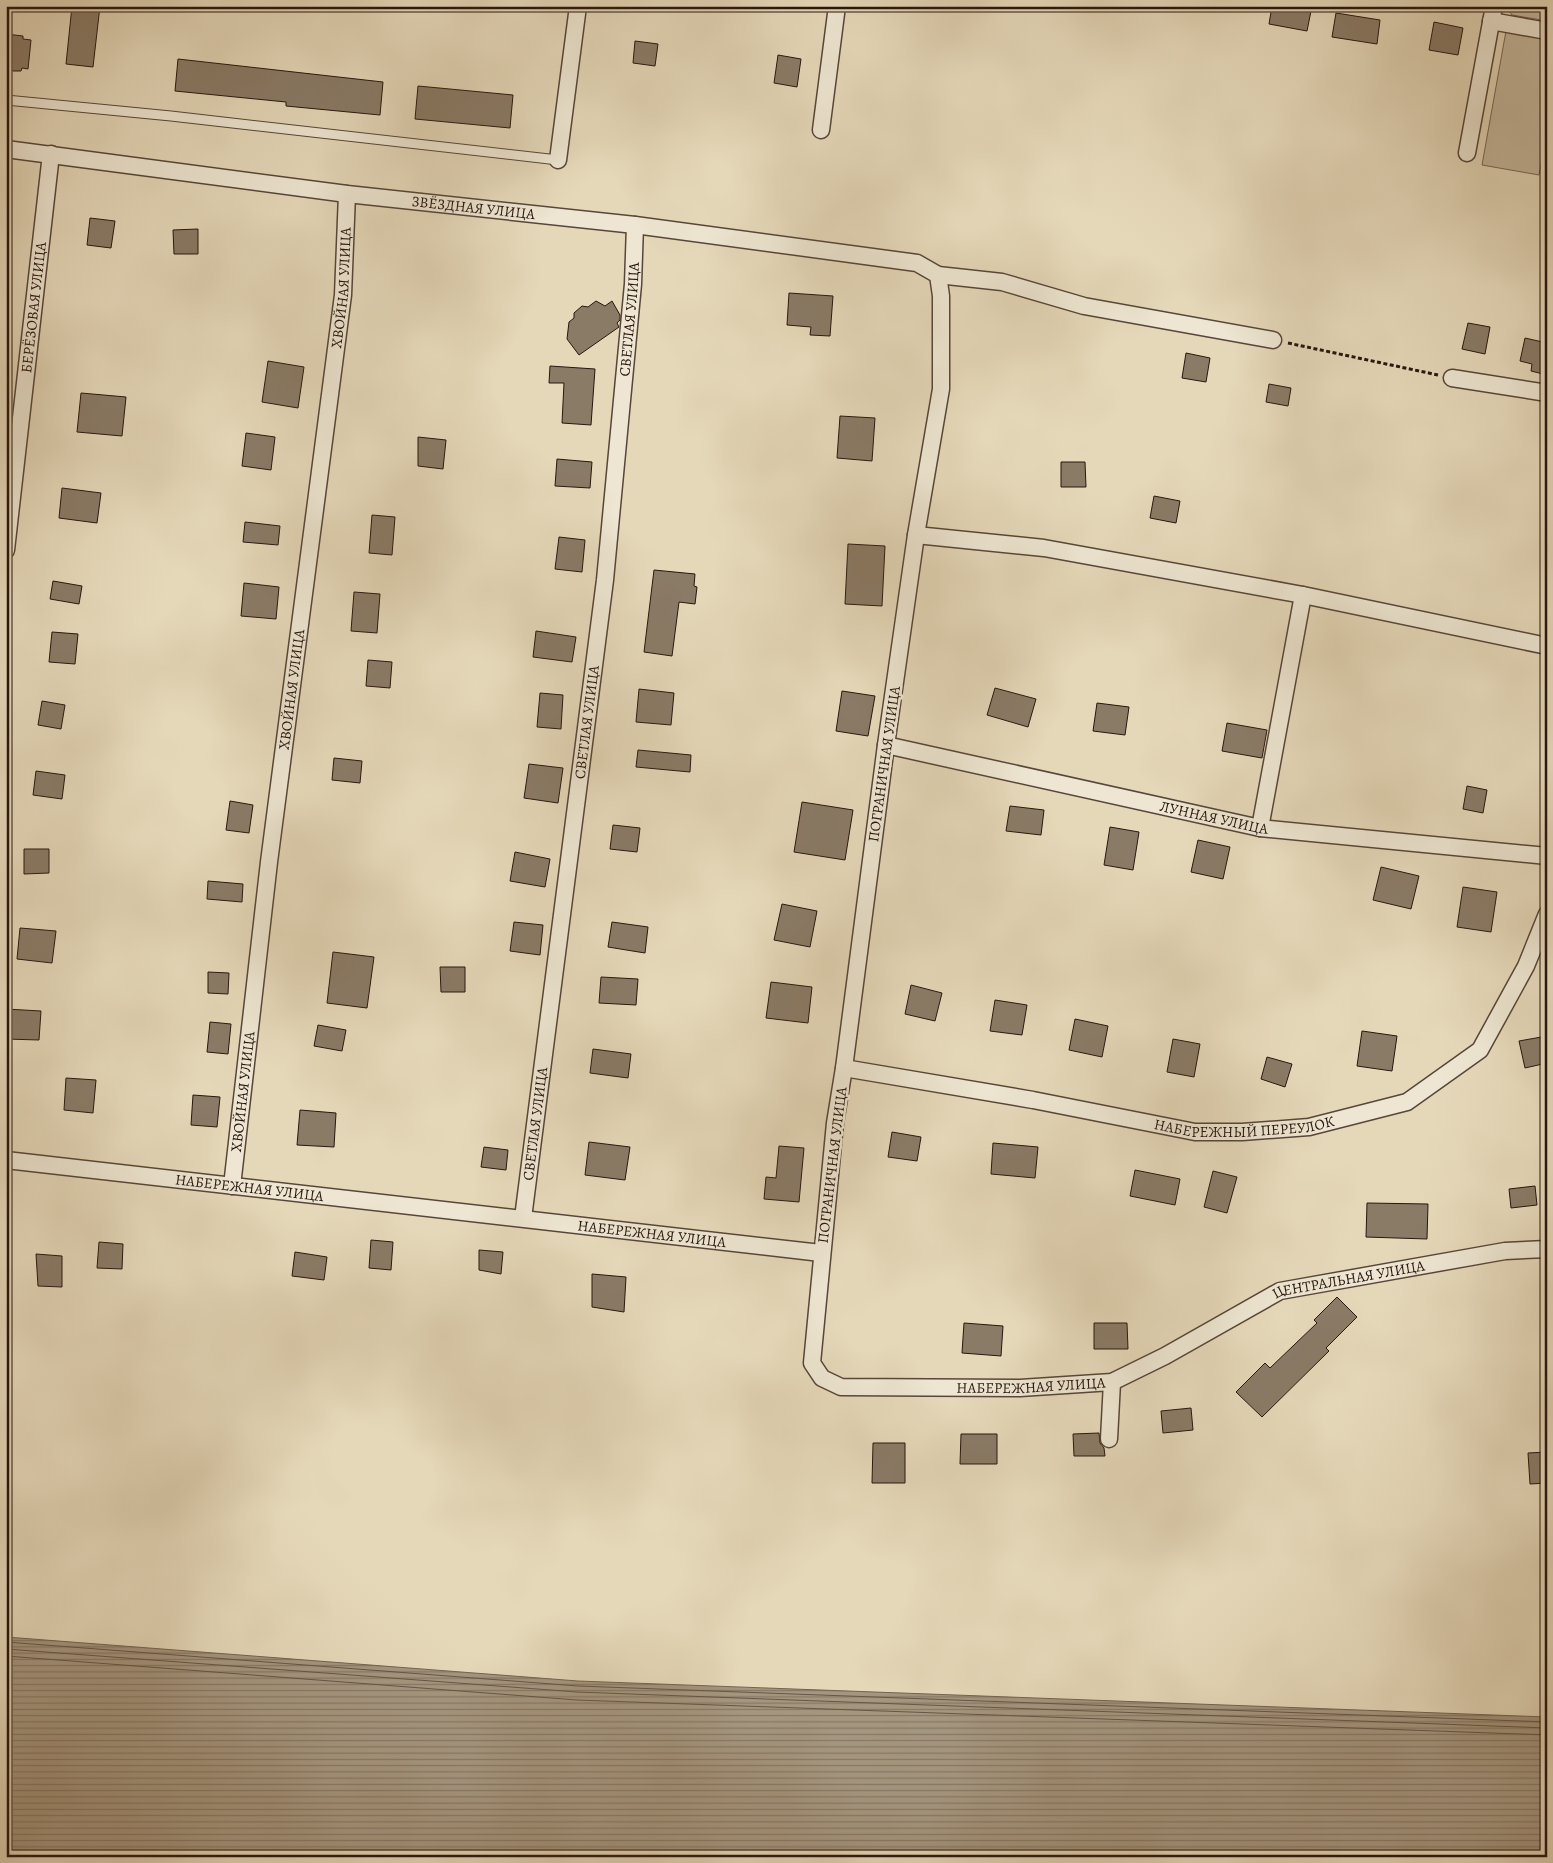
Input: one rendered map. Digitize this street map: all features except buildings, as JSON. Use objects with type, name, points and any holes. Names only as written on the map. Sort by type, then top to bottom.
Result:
[{"type":"street","points":[[558,160],[578,6]]},
{"type":"street","points":[[821,130],[837,6]]},
{"type":"street","points":[[1467,153],[1493,14],[1547,31]]},
{"type":"street","name":"ЗВЁЗДНАЯ УЛИЦА","points":[[6,149],[347,194],[635,225],[917,263],[938,275]]},
{"type":"street","name":"БЕРЁЗОВАЯ УЛИЦА","points":[[6,550],[51,154]]},
{"type":"street","name":"ХВОЙНАЯ УЛИЦА","points":[[232,1186],[269,862],[343,295],[347,194]]},
{"type":"street","name":"СВЕТЛАЯ УЛИЦА","points":[[523,1218],[605,580],[633,284],[635,225]]},
{"type":"street","points":[[938,275],[1002,282],[1084,306],[1273,340]]},
{"type":"street","name":"ПОГРАНИЧНАЯ УЛИЦА","points":[[821,1254],[834,1123],[844,1068],[886,745],[916,535],[941,389],[941,296],[938,275]]},
{"type":"street","points":[[1452,378],[1547,393]]},
{"type":"street","points":[[916,535],[1044,548],[1303,595],[1547,646]]},
{"type":"street","points":[[1260,828],[1303,595]]},
{"type":"street","name":"ЛУННАЯ УЛИЦА","points":[[886,745],[1260,828],[1547,856]]},
{"type":"street","name":"НАБЕРЕЖНЫЙ ПЕРЕУЛОК","points":[[844,1068],[1033,1100],[1195,1132],[1242,1132],[1308,1127],[1407,1102],[1480,1050],[1526,966],[1547,914]]},
{"type":"street","name":"НАБЕРЕЖНАЯ УЛИЦА","points":[[6,1160],[523,1218],[821,1254],[812,1363],[822,1378],[841,1387],[1020,1388],[1112,1382],[1165,1356]]},
{"type":"street","name":"ЦЕНТРАЛЬНАЯ УЛИЦА","points":[[1165,1356],[1280,1291],[1505,1251],[1547,1249]]},
{"type":"street","points":[[1109,1439],[1112,1382]]},
{"type":"lane","points":[[6,100],[171,116],[558,160]]},
{"type":"path","points":[[1273,340],[1452,378]]},
{"type":"shaded area","points":[[1509,6],[1547,6],[1547,21],[1512,15],[1509,11]]},
{"type":"shaded area","points":[[1506,31],[1547,35],[1547,132],[1539,175],[1482,165]]},
{"type":"water","points":[[6,1637],[578,1681],[1547,1717],[1547,1857],[6,1857]]}]
